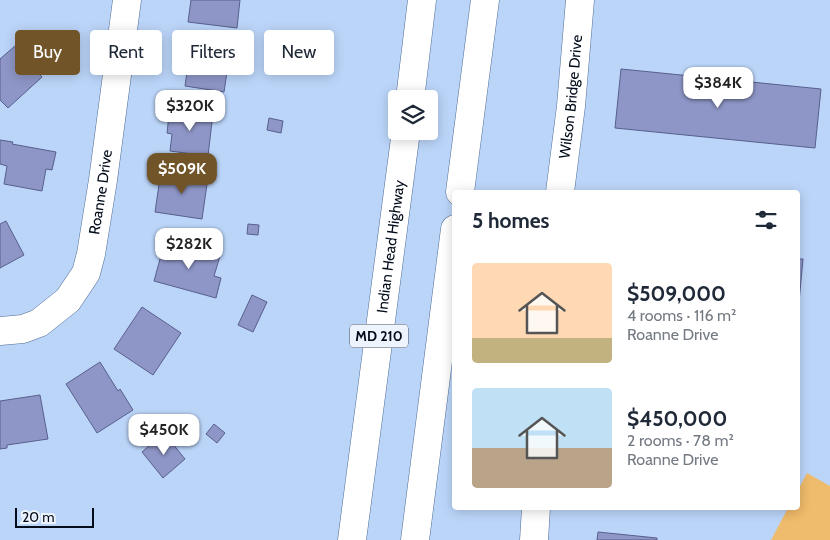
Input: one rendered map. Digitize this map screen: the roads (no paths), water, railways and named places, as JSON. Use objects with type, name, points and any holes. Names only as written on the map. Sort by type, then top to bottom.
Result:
[{"type":"main road","name":"Roanne Drive","points":[[0,331],[23,328],[39,323],[68,300],[86,273],[91,254],[103,180],[127,0]]},
{"type":"main road","points":[[411,90],[422,0]]},
{"type":"main road","points":[[460,190],[485,0]]},
{"type":"main road","name":"Wilson Bridge Drive","points":[[560,190],[571,106],[580,0]]},
{"type":"main road","name":"Indian Head Highway","points":[[352,540],[405,140]]},
{"type":"main road","points":[[415,540],[452,252]]},
{"type":"main road","points":[[534,540],[536,510]]}]
